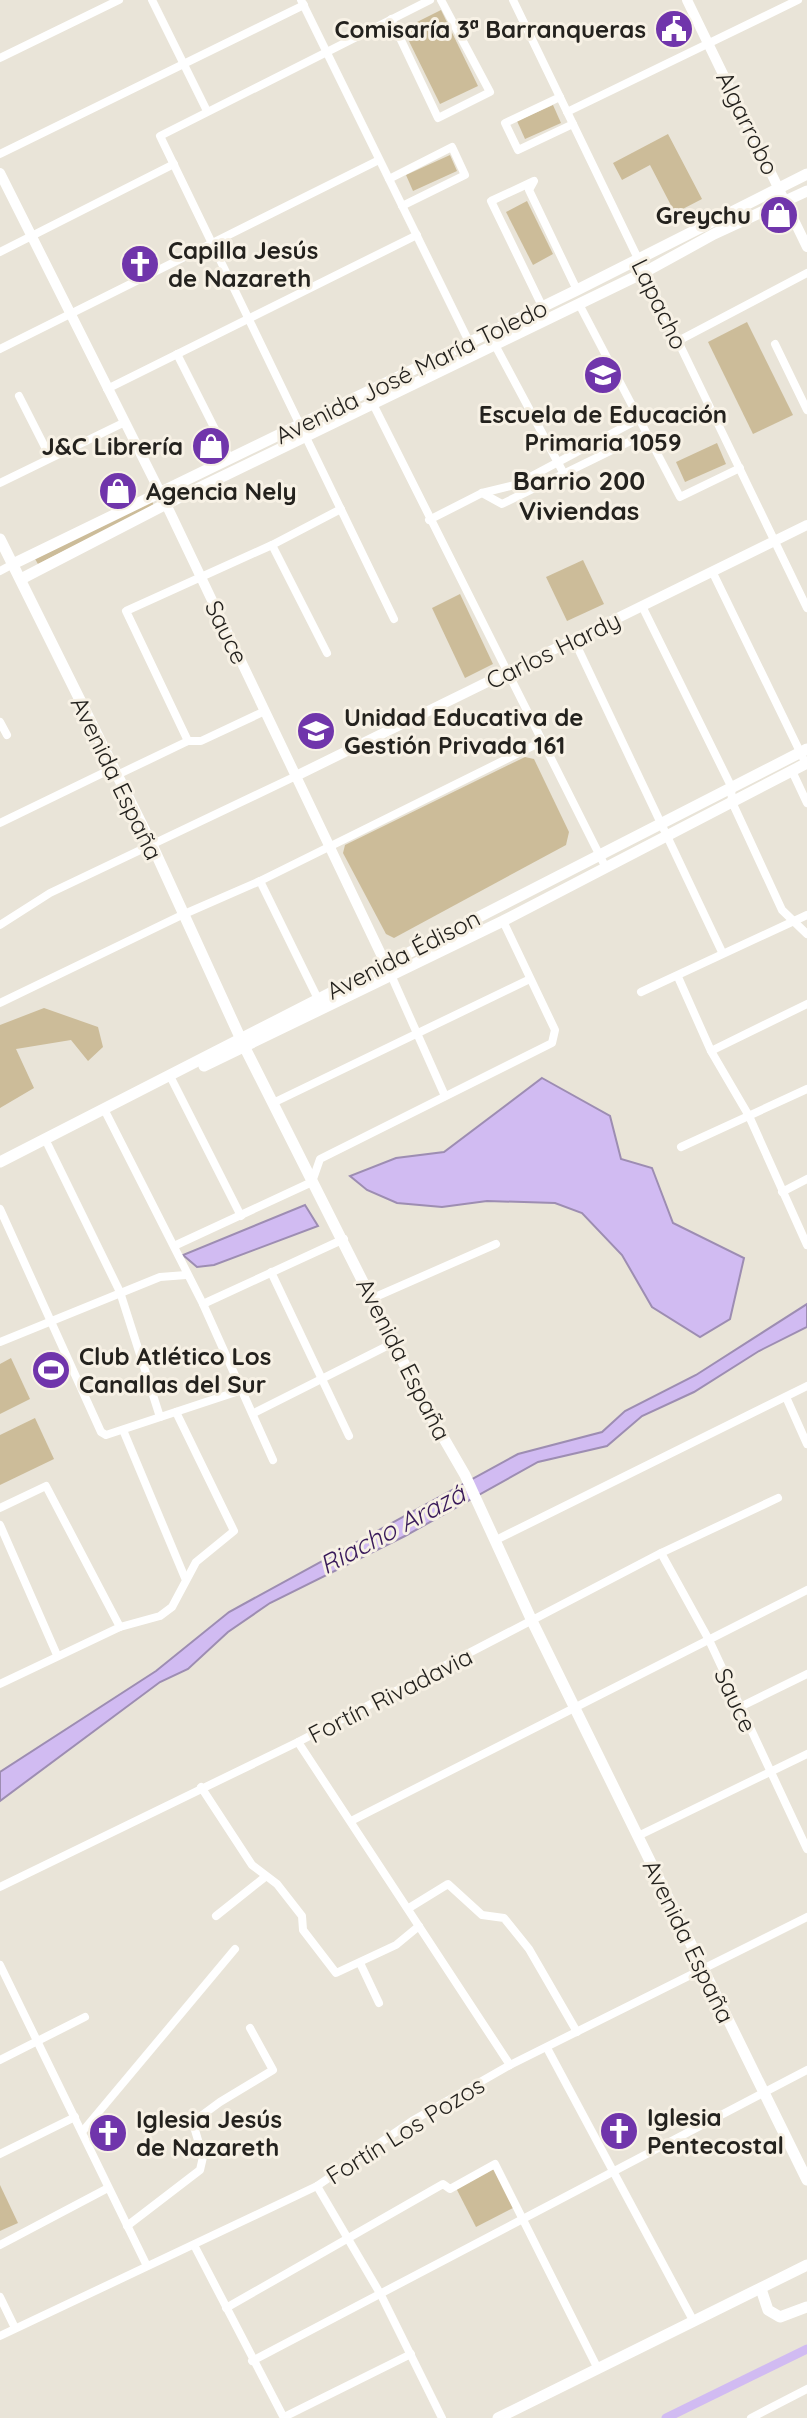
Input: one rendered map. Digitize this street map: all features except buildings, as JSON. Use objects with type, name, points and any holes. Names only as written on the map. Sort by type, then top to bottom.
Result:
[{"type":"main road","name":"Avenida José María Toledo","points":[[21,579],[230,459],[807,174]]},
{"type":"main road","name":"Avenida José María Toledo","points":[[13,564],[306,437],[807,191]]},
{"type":"main road","name":"Avenida España","points":[[0,539],[115,776],[153,847],[242,1042],[478,1501],[532,1621],[807,2180]]},
{"type":"main road","name":"Avenida Édison","points":[[0,1165],[319,1002],[385,962],[732,802],[792,771],[805,757]]},
{"type":"main road","name":"Avenida Édison","points":[[319,1002],[391,975],[503,921],[660,824],[731,786],[805,757]]},
{"type":"main road","name":"Avenida Édison","points":[[0,1165],[48,1145],[105,1111]]},
{"type":"main road","points":[[498,2418],[807,2265]]},
{"type":"main road","points":[[761,2289],[768,2310],[780,2317],[807,2307]]},
{"type":"street","points":[[0,58],[119,0]]},
{"type":"street","points":[[152,0],[207,111]]},
{"type":"street","points":[[394,619],[160,136],[430,0]]},
{"type":"street","points":[[391,19],[438,118],[490,92],[441,0]]},
{"type":"street","name":"Lapacho","points":[[513,0],[807,608]]},
{"type":"street","name":"Algarrobo","points":[[687,0],[807,247]]},
{"type":"street","points":[[567,112],[710,45],[787,2],[798,0]]},
{"type":"street","points":[[0,154],[185,65],[302,3],[475,354]]},
{"type":"street","points":[[560,97],[505,123],[518,150],[573,124]]},
{"type":"street","points":[[389,179],[452,147],[465,175],[402,206]]},
{"type":"street","points":[[0,349],[379,160]]},
{"type":"street","points":[[0,252],[174,164]]},
{"type":"street","name":"Sauce","points":[[0,173],[201,577],[385,962],[445,1096]]},
{"type":"street","points":[[542,306],[491,201],[534,181],[529,190],[577,290]]},
{"type":"street","points":[[107,389],[417,235]]},
{"type":"street","points":[[678,341],[807,273]]},
{"type":"street","points":[[579,304],[680,497],[740,468]]},
{"type":"street","points":[[775,344],[807,410]]},
{"type":"street","points":[[495,345],[564,474]]},
{"type":"street","points":[[177,354],[230,459]]},
{"type":"street","points":[[367,392],[603,862]]},
{"type":"street","points":[[19,396],[50,457]]},
{"type":"street","points":[[429,520],[482,493],[515,485],[639,419]]},
{"type":"street","points":[[0,483],[123,423]]},
{"type":"street","points":[[482,493],[502,504],[645,434]]},
{"type":"street","points":[[188,741],[126,611],[272,545],[341,509]]},
{"type":"street","name":"Carlos Hardy","points":[[0,925],[50,893],[153,847],[807,525]]},
{"type":"street","points":[[272,545],[327,653]]},
{"type":"street","points":[[0,571],[13,564]]},
{"type":"street","points":[[712,571],[805,757]]},
{"type":"street","points":[[642,606],[731,786],[732,802],[782,910],[807,934]]},
{"type":"street","points":[[574,640],[722,952]]},
{"type":"street","points":[[0,823],[103,773],[115,776],[188,741],[201,741],[265,711]]},
{"type":"street","points":[[0,722],[7,735]]},
{"type":"street","points":[[0,1003],[260,881],[541,742]]},
{"type":"street","points":[[792,771],[807,803]]},
{"type":"street","points":[[260,881],[319,1002]]},
{"type":"street","points":[[641,992],[807,915]]},
{"type":"street","points":[[174,1246],[312,1182],[320,1159],[552,1043],[555,1030],[503,921]]},
{"type":"street","points":[[678,977],[711,1051],[749,1116],[807,1245]]},
{"type":"street","points":[[275,1102],[530,979]]},
{"type":"street","points":[[711,1051],[807,1004]]},
{"type":"street","points":[[172,1079],[241,1216]]},
{"type":"street","points":[[681,1147],[807,1089]]},
{"type":"street","points":[[105,1111],[203,1304],[273,1460]]},
{"type":"street","points":[[48,1145],[120,1292],[160,1417]]},
{"type":"street","points":[[782,1192],[807,1179]]},
{"type":"street","points":[[0,1209],[53,1319],[101,1432],[106,1435],[123,1430],[242,1390]]},
{"type":"street","points":[[203,1304],[344,1239]]},
{"type":"street","points":[[373,1298],[496,1244]]},
{"type":"street","points":[[271,1272],[349,1436]]},
{"type":"street","points":[[0,1342],[160,1277],[186,1275]]},
{"type":"street","points":[[254,1413],[395,1342]]},
{"type":"street","points":[[496,1540],[807,1386]]},
{"type":"street","points":[[786,1397],[807,1444]]},
{"type":"street","points":[[0,1684],[120,1627],[160,1616],[172,1607],[196,1562],[234,1531],[176,1412]]},
{"type":"street","points":[[123,1430],[185,1578]]},
{"type":"street","points":[[0,1508],[46,1486],[120,1627]]},
{"type":"street","name":"Fortín Rivadavia","points":[[0,1887],[298,1742],[661,1553],[778,1498]]},
{"type":"street","points":[[0,1525],[57,1655]]},
{"type":"street","name":"Sauce","points":[[661,1553],[709,1640],[770,1773],[806,1842]]},
{"type":"street","points":[[351,1821],[807,1590]]},
{"type":"street","points":[[740,1707],[807,1674]]},
{"type":"street","points":[[298,1742],[321,1782],[351,1821],[510,2065]]},
{"type":"street","points":[[638,1836],[807,1754]]},
{"type":"street","points":[[201,1787],[252,1865],[277,1884],[302,1916],[303,1930],[336,1973],[396,1945],[419,1926]]},
{"type":"street","points":[[216,1916],[265,1877]]},
{"type":"street","points":[[409,1908],[448,1884],[482,1915],[504,1918],[529,1949],[577,2032]]},
{"type":"street","name":"Fortín Los Pozos","points":[[0,2336],[146,2264],[194,2245],[317,2186],[412,2121],[510,2065],[807,1917]]},
{"type":"street","points":[[82,2132],[235,1949]]},
{"type":"street","points":[[360,1963],[379,2003]]},
{"type":"street","points":[[0,1965],[146,2264]]},
{"type":"street","points":[[0,2060],[85,2017]]},
{"type":"street","points":[[127,2226],[200,2170],[203,2157],[195,2130],[201,2116],[273,2070],[250,2028]]},
{"type":"street","points":[[547,2048],[694,2322]]},
{"type":"street","points":[[252,2361],[765,2095],[769,2089],[807,2070]]},
{"type":"street","points":[[0,2154],[75,2117]]},
{"type":"street","points":[[226,2308],[443,2184],[450,2189],[495,2164],[598,2369]]},
{"type":"street","points":[[317,2186],[381,2295],[442,2418]]},
{"type":"street","points":[[0,2245],[108,2188]]},
{"type":"street","points":[[194,2245],[284,2418],[411,2354]]},
{"type":"street","points":[[0,2297],[15,2328]]},
{"type":"street","points":[[751,2418],[807,2389]]},
{"type":"shaded area","points":[[441,10],[478,86],[440,104],[403,29]]},
{"type":"shaded area","points":[[553,105],[561,123],[525,139],[517,121]]},
{"type":"shaded area","points":[[668,134],[702,199],[675,213],[650,165],[622,180],[613,163]]},
{"type":"shaded area","points":[[450,155],[457,171],[413,191],[406,175]]},
{"type":"shaded area","points":[[527,201],[553,254],[533,265],[506,212]]},
{"type":"shaded area","points":[[747,322],[793,415],[753,434],[708,342]]},
{"type":"shaded area","points":[[717,443],[726,464],[685,482],[676,462]]},
{"type":"shaded area","points":[[152,501],[154,506],[38,564],[35,559]]},
{"type":"shaded area","points":[[583,560],[604,604],[567,621],[546,577]]},
{"type":"shaded area","points":[[460,594],[493,664],[465,678],[432,608]]},
{"type":"shaded area","points":[[525,757],[534,759],[569,832],[566,845],[394,938],[386,934],[343,853],[345,845]]},
{"type":"shaded area","points":[[44,1008],[98,1027],[103,1047],[88,1061],[71,1040],[16,1049],[34,1088],[0,1108],[0,1025]]},
{"type":"shaded area","name":"Club Atlético Los Canallas del Sur","points":[[58,1354],[68,1375],[41,1387],[33,1365]]},
{"type":"shaded area","points":[[11,1358],[30,1399],[0,1414],[0,1364]]},
{"type":"shaded area","points":[[35,1418],[54,1459],[0,1485],[0,1435]]},
{"type":"shaded area","points":[[494,2168],[515,2207],[476,2227],[456,2188]]},
{"type":"shaded area","points":[[0,2185],[18,2223],[0,2231]]},
{"type":"water","points":[[542,1078],[610,1116],[621,1159],[652,1168],[673,1223],[744,1258],[730,1319],[700,1337],[652,1307],[622,1255],[582,1213],[555,1203],[487,1201],[442,1207],[397,1203],[367,1190],[350,1176],[396,1158],[444,1152]]},
{"type":"water","points":[[305,1205],[318,1226],[214,1265],[197,1267],[183,1255]]},
{"type":"water","name":"Riacho Arazá","points":[[807,1304],[807,1327],[759,1351],[694,1392],[642,1416],[607,1446],[538,1462],[405,1536],[270,1603],[228,1632],[188,1669],[160,1682],[0,1801],[0,1772],[156,1671],[229,1612],[518,1454],[602,1432],[625,1411],[696,1375]]},
{"type":"waterway","points":[[666,2418],[807,2349]]},
{"type":"place","name":"Comisaría 3ª Barranqueras","points":[[674,29]]},
{"type":"place","name":"Greychu","points":[[779,215]]},
{"type":"place","name":"Capilla Jesús de Nazareth","points":[[140,264]]},
{"type":"place","name":"Escuela de Educación Primaria 1059","points":[[603,375]]},
{"type":"place","name":"J&C Librería","points":[[211,446]]},
{"type":"place","name":"Agencia Nely","points":[[118,491]]},
{"type":"place","name":"Unidad Educativa de Gestión Privada 161","points":[[316,731]]},
{"type":"place","name":"Club Atlético Los Canallas del Sur","points":[[51,1370]]},
{"type":"place","name":"Iglesia Pentecostal","points":[[619,2131]]},
{"type":"place","name":"Iglesia Jesús de Nazareth","points":[[108,2133]]},
{"type":"district","name":"Barrio 200 Viviendas","points":[[579,495]]}]
